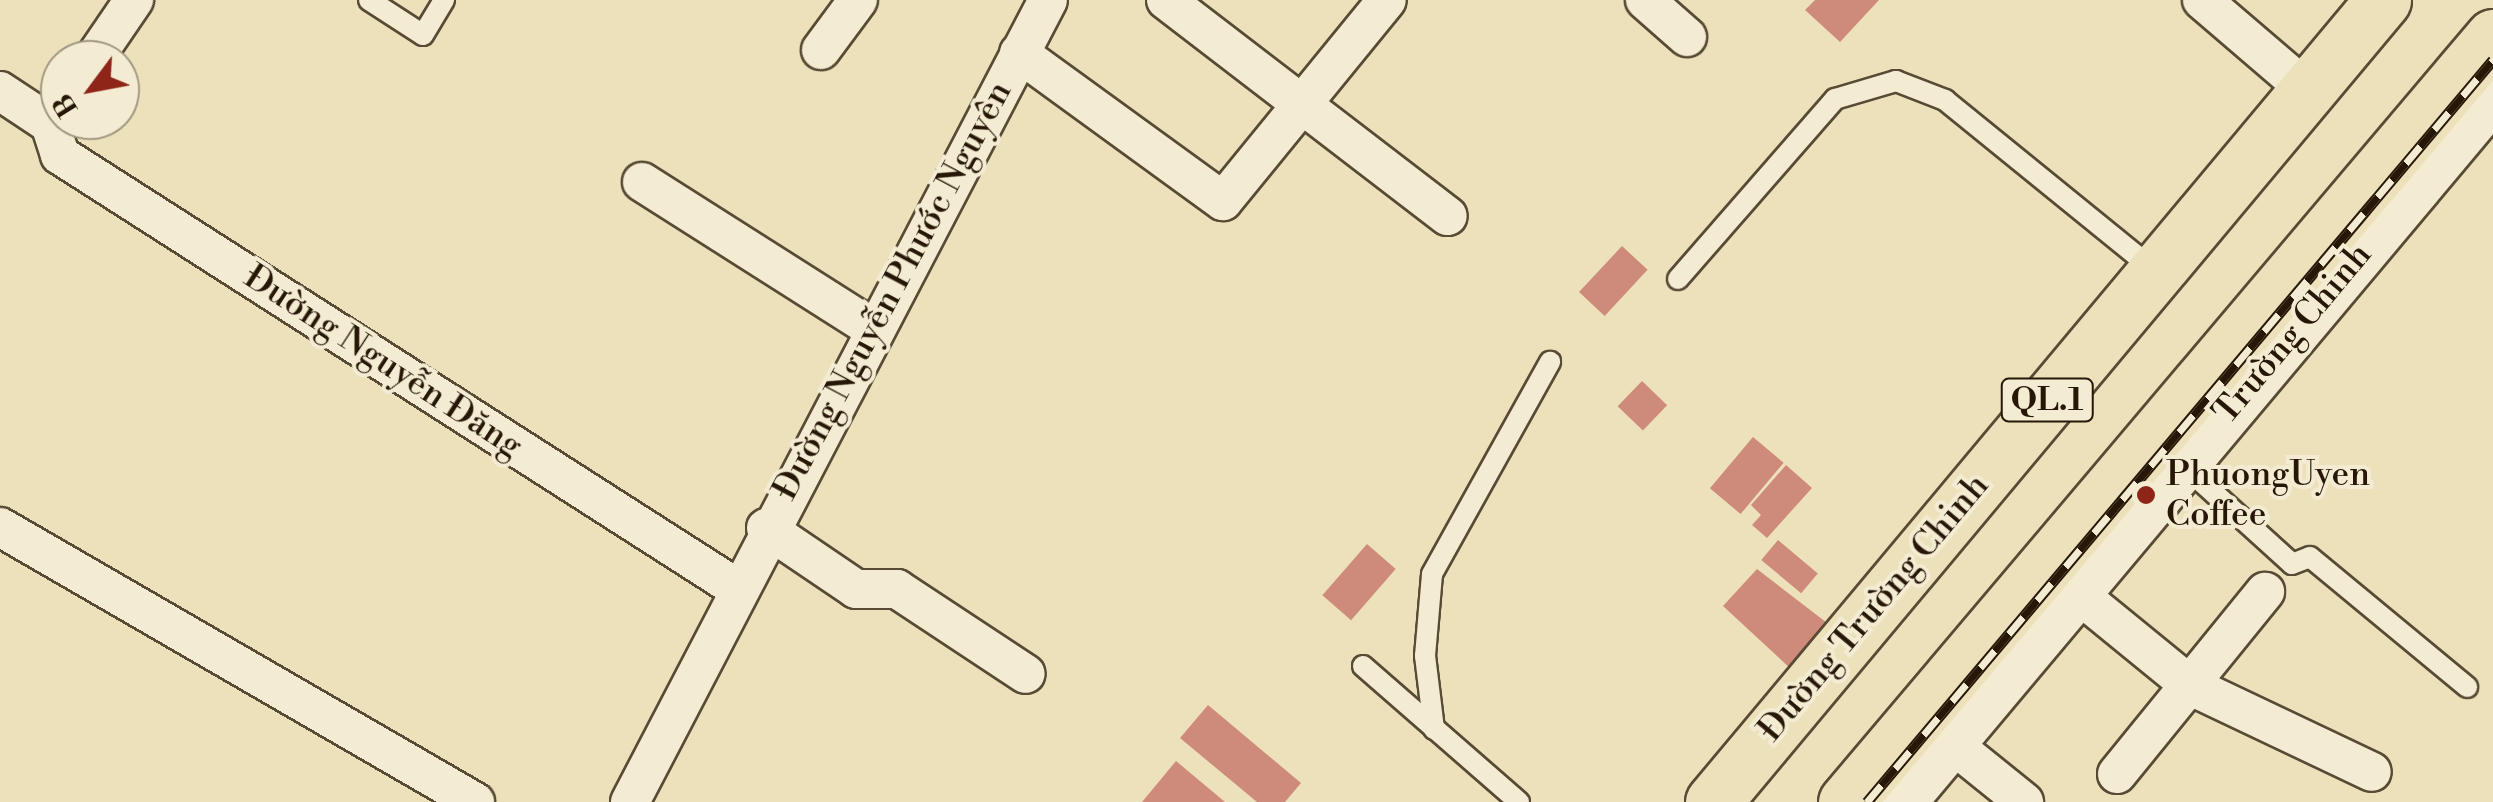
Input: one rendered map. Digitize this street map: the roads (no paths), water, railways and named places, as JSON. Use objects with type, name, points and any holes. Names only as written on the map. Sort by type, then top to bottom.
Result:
[{"type":"highway","name":"Đường Trường Chinh","points":[[1714,802],[2382,0]]},
{"type":"highway","points":[[1846,802],[2493,38]]},
{"type":"street","points":[[107,40],[134,0]]},
{"type":"street","points":[[820,50],[858,0]]},
{"type":"street","name":"Đường Nguyễn Phước Nguyên","points":[[630,802],[735,587],[1048,0]]},
{"type":"street","points":[[1166,0],[1448,216]]},
{"type":"street","points":[[1645,0],[1687,37]]},
{"type":"street","points":[[2202,0],[2306,89]]},
{"type":"street","points":[[1303,103],[1369,6]]},
{"type":"street","name":"Đường Nguyễn Phước Nguyên","points":[[1019,53],[1224,200],[1303,103]]},
{"type":"street","name":"Đường Nguyễn Đăng","points":[[0,91],[40,109]]},
{"type":"street","name":"Trường Chinh","points":[[1902,802],[2184,464],[2488,112]]},
{"type":"street","name":"Đường Nguyễn Đăng","points":[[58,140],[60,155],[735,587]]},
{"type":"street","points":[[642,182],[872,328]]},
{"type":"street","points":[[0,527],[475,802]]},
{"type":"street","name":"Đường Nguyễn Phước Nguyên","points":[[766,528],[856,589],[897,590],[1026,674]]},
{"type":"street","points":[[2118,774],[2265,592]]},
{"type":"street","points":[[2076,593],[2188,683],[2372,772]]},
{"type":"street","points":[[1952,743],[2024,802]]},
{"type":"lane","points":[[369,0],[423,35],[444,0]]},
{"type":"lane","points":[[1678,278],[1836,98],[1896,81],[1945,100],[2155,270]]},
{"type":"lane","points":[[1434,729],[1425,656],[1432,574],[1550,362]]},
{"type":"lane","points":[[2184,464],[2292,564],[2310,557],[2467,687]]},
{"type":"lane","points":[[1363,666],[1514,800]]},
{"type":"railway","points":[[1867,802],[2493,60]]},
{"type":"place","name":"PhuongUyen Coffee","points":[[2146,495]]}]
